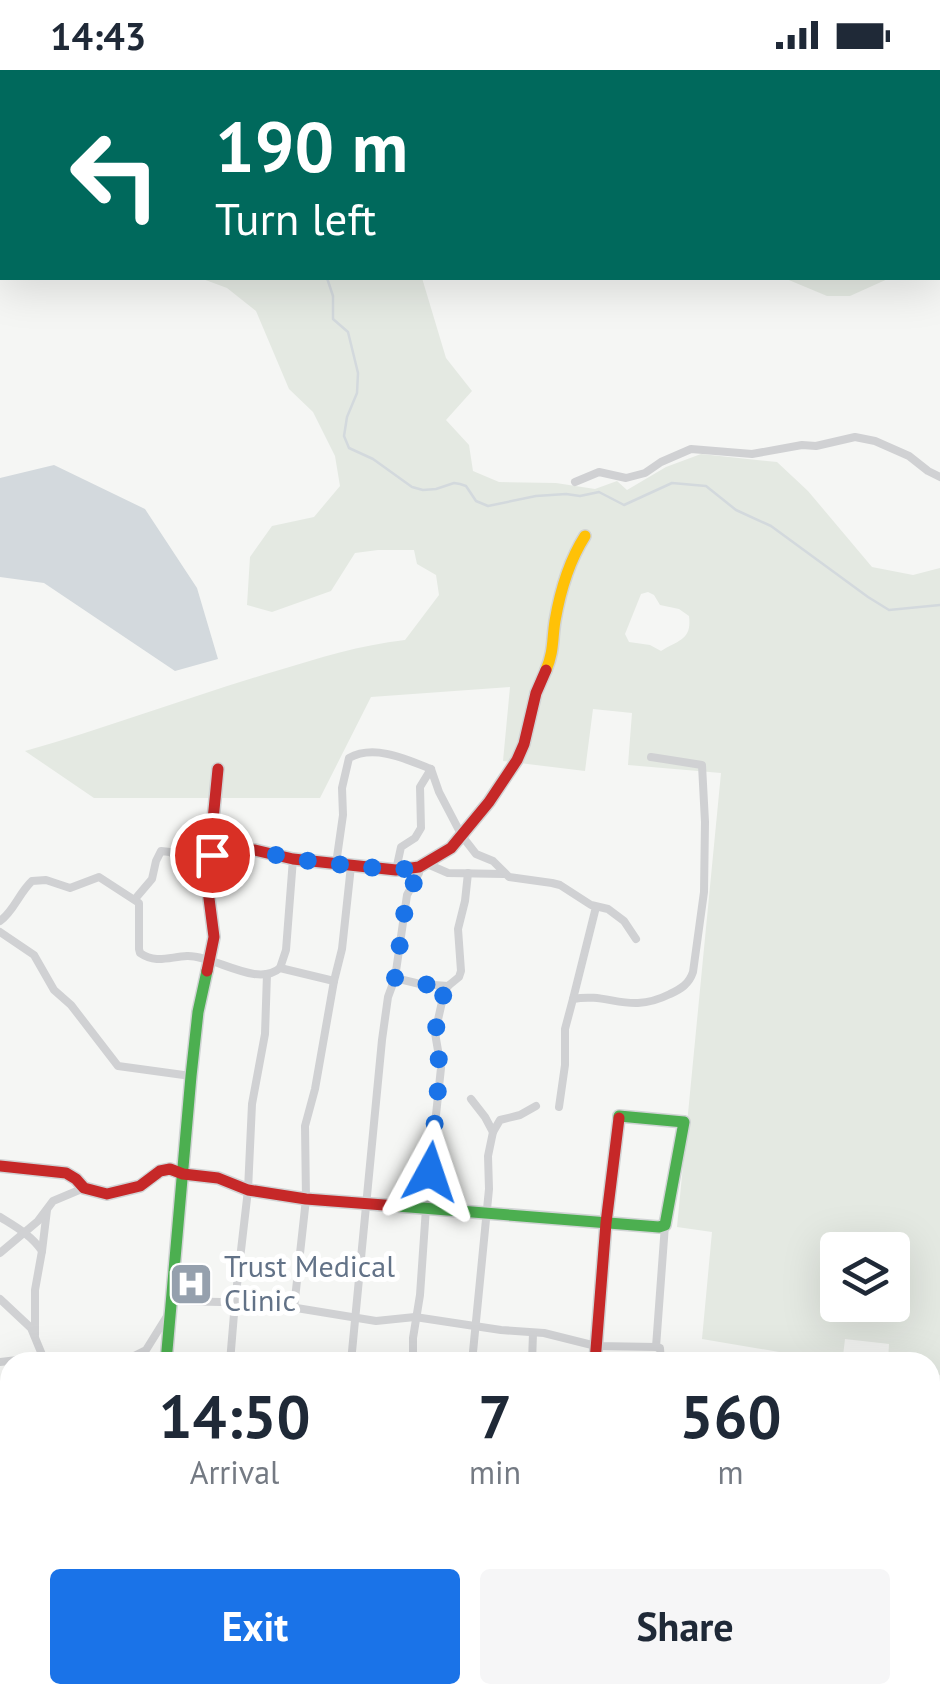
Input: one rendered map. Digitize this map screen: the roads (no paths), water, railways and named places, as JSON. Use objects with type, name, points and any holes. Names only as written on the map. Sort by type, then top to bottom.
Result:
[{"type":"street","points":[[575,482],[599,472],[626,478],[645,474],[661,462],[692,449],[752,454],[855,437],[874,440],[909,456],[940,478]]},
{"type":"street","points":[[212,855],[255,850],[293,859],[396,870],[422,865],[451,848],[510,771],[524,744],[536,693],[554,651],[554,626],[562,589],[585,536]]},
{"type":"street","points":[[336,864],[344,810],[342,788],[349,758],[360,752],[394,754],[431,769],[462,836],[476,854],[509,878],[560,885],[596,907],[608,908],[636,939]]},
{"type":"street","points":[[573,999],[646,1003],[680,989],[694,972],[704,892],[702,765],[652,757]]},
{"type":"street","points":[[167,1352],[190,1076],[198,1012],[206,976],[215,962],[208,878],[218,769]]},
{"type":"street","points":[[396,870],[401,847],[422,828],[420,787],[431,769]]},
{"type":"street","points":[[136,900],[152,879],[162,851],[170,852],[208,878]]},
{"type":"street","points":[[0,921],[35,880],[70,888],[99,877],[136,900],[143,956],[155,960],[192,956],[250,973],[274,973],[280,968],[286,950],[293,859]]},
{"type":"street","points":[[422,865],[448,873],[504,874]]},
{"type":"street","points":[[352,1352],[388,996],[395,978],[407,895],[422,865]]},
{"type":"street","points":[[294,1308],[306,1199],[305,1126],[342,948],[351,866]]},
{"type":"street","points":[[413,1352],[440,1068],[435,1033],[444,992],[461,974],[458,929],[466,902],[468,873]]},
{"type":"street","points":[[559,1106],[565,1030],[596,907]]},
{"type":"street","points":[[0,932],[34,956],[54,990],[71,1005],[118,1066],[190,1076]]},
{"type":"street","points":[[280,968],[334,981]]},
{"type":"street","points":[[231,1352],[267,974]]},
{"type":"street","points":[[395,978],[448,986]]},
{"type":"street","points":[[471,1099],[493,1132]]},
{"type":"street","points":[[473,1352],[493,1132],[500,1120],[536,1106]]},
{"type":"street","points":[[596,1352],[620,1116],[684,1122],[665,1226],[659,1352]]},
{"type":"street","points":[[0,1166],[66,1173],[84,1188],[107,1194],[140,1186],[170,1170],[218,1178],[248,1190],[306,1199],[665,1226]]},
{"type":"street","points":[[0,1253],[26,1233],[58,1198],[84,1188]]},
{"type":"street","points":[[35,1335],[35,1290],[46,1210]]},
{"type":"street","points":[[0,1217],[26,1233],[42,1251]]},
{"type":"street","points":[[0,1299],[32,1328],[40,1352]]},
{"type":"street","points":[[172,1306],[235,1302],[376,1321],[415,1316],[544,1334],[596,1346],[658,1348]]},
{"type":"street","points":[[142,1352],[172,1306]]},
{"type":"street","points":[[532,1352],[533,1334]]},
{"type":"waterway","points":[[328,280],[333,296],[333,319],[348,332],[358,373],[357,393],[344,436],[349,448],[373,459],[412,487],[423,490],[460,484],[476,501],[488,506],[536,496],[599,492],[624,505],[672,483],[706,486],[736,510],[771,526],[889,610],[940,605]]},
{"type":"place","name":"Trust Medical Clinic","points":[[191,1284]]}]
